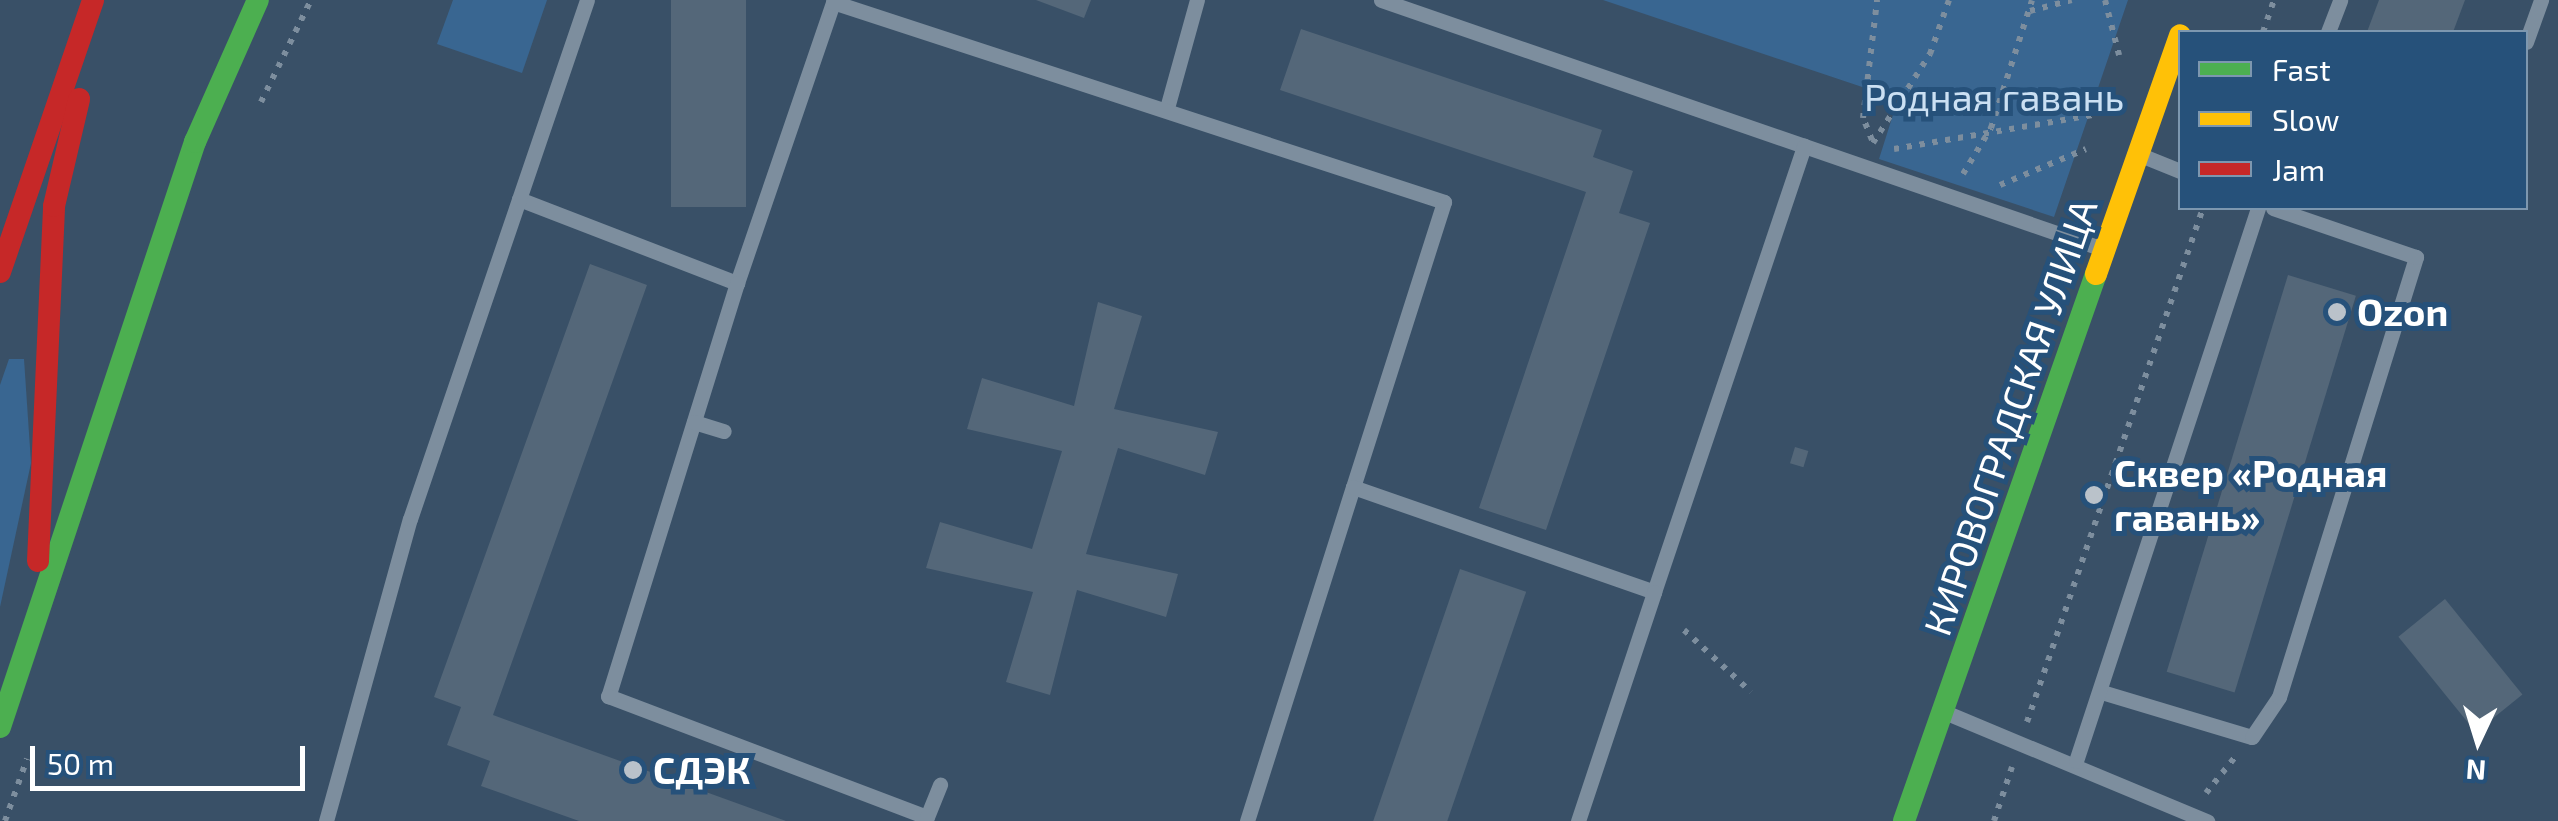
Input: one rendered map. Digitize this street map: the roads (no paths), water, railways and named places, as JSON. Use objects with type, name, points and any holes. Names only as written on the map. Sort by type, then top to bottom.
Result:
[{"type":"main road","points":[[0,272],[93,0]]},
{"type":"main road","points":[[25,657],[46,504],[54,206],[102,0]]},
{"type":"main road","points":[[0,727],[195,142],[258,0]]},
{"type":"main road","name":"КИРОВОГРАДСКАЯ УЛИЦА","points":[[1904,821],[2139,154],[2170,102],[2178,56]]},
{"type":"lane","points":[[326,821],[322,812],[410,519],[587,0]]},
{"type":"lane","points":[[1167,108],[1198,0]]},
{"type":"lane","points":[[1381,0],[2107,251]]},
{"type":"lane","points":[[2329,30],[2340,0]]},
{"type":"lane","points":[[2528,36],[2541,0]]},
{"type":"lane","points":[[940,784],[930,820],[608,696],[737,283],[834,2],[1167,108],[1444,202],[1247,821]]},
{"type":"lane","points":[[1578,821],[1804,146]]},
{"type":"lane","points":[[2139,154],[2178,171]]},
{"type":"lane","points":[[520,198],[737,283]]},
{"type":"lane","points":[[2076,761],[2105,692],[2257,210]]},
{"type":"lane","points":[[2105,692],[2252,737],[2279,697],[2416,257],[2279,210]]},
{"type":"lane","points":[[694,422],[724,431]]},
{"type":"lane","points":[[1354,487],[1654,592]]},
{"type":"lane","points":[[1943,712],[2021,738],[2193,810],[2207,821]]},
{"type":"place","name":"Ozon","points":[[2337,312]]},
{"type":"place","name":"Сквер «Родная гавань»","points":[[2094,495]]},
{"type":"place","name":"СДЭК","points":[[633,770]]},
{"type":"park label","name":"Родная гавань","points":[[1994,97]]}]
